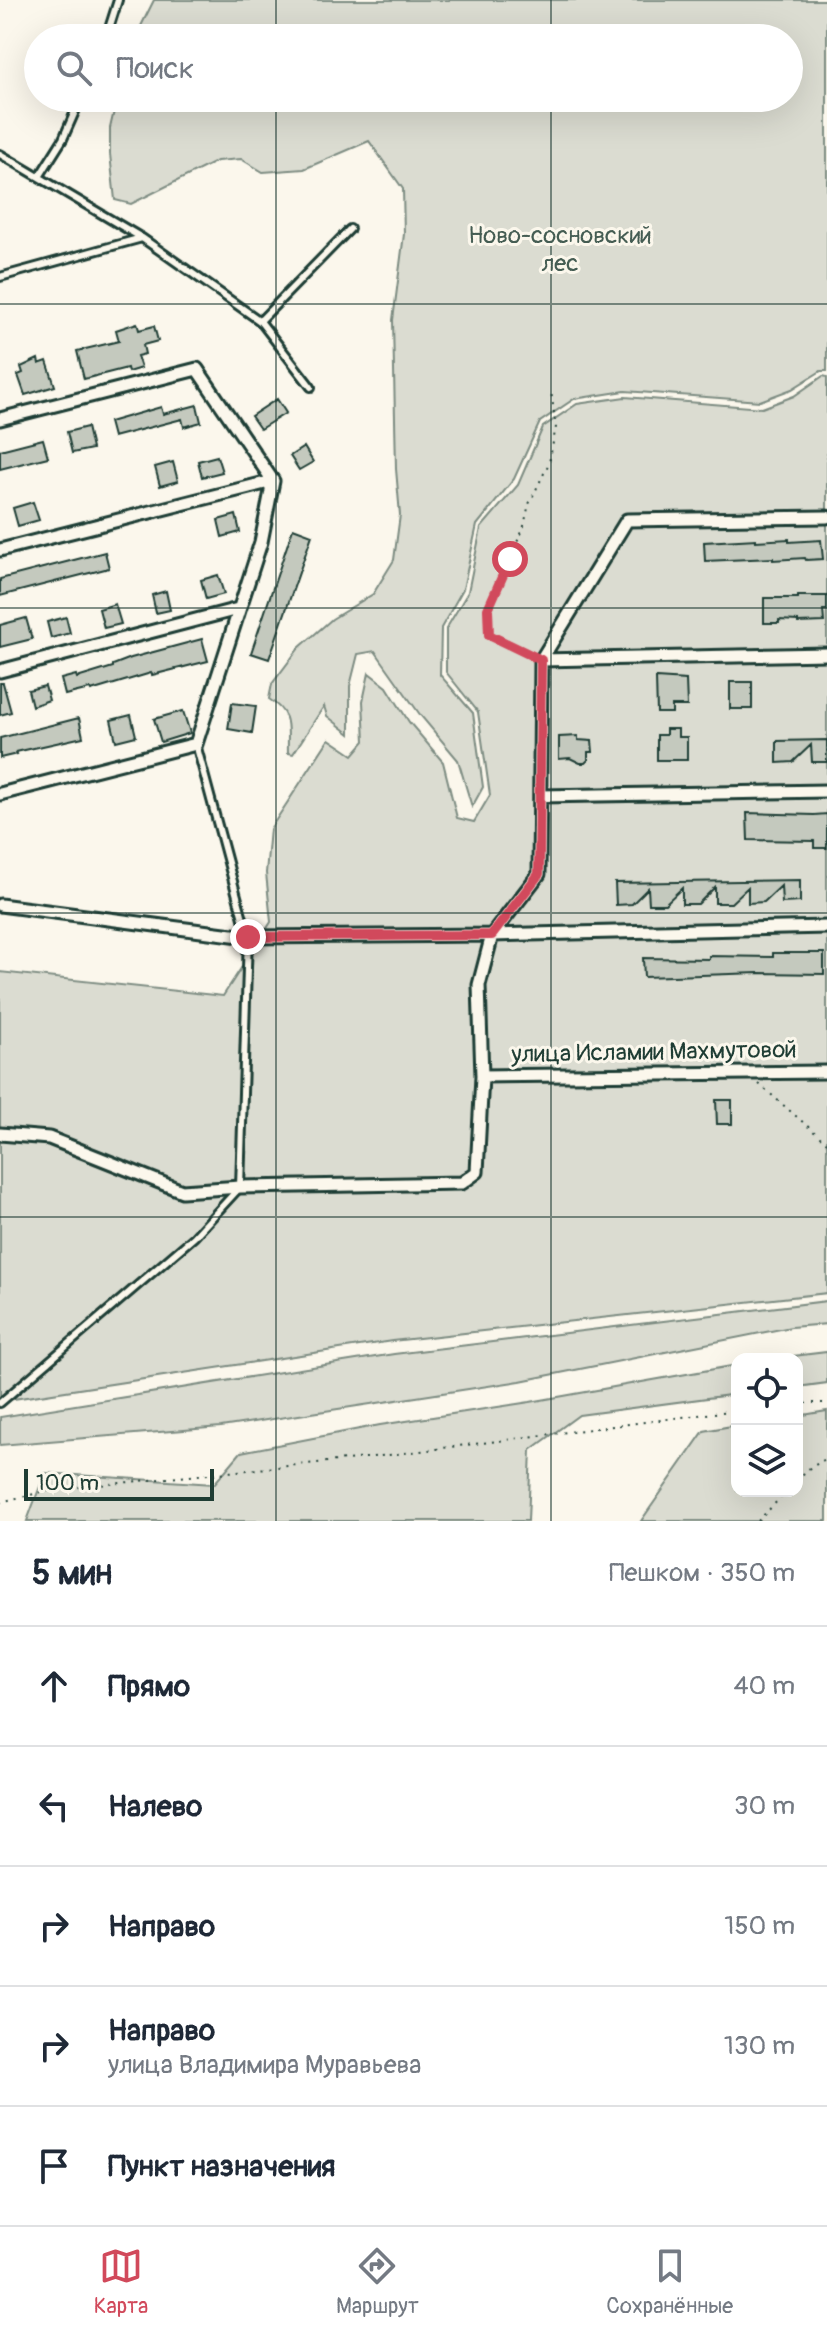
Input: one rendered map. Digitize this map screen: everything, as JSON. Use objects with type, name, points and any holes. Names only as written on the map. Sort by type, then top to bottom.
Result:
[{"type":"street","points":[[0,419],[197,369],[273,481],[261,542],[196,744],[0,794]]},
{"type":"street","points":[[0,550],[273,481]]},
{"type":"street","points":[[0,1134],[49,1138],[182,1191],[462,1183],[477,1172],[482,1076],[479,985],[492,935],[539,874],[541,660],[627,520],[827,517]]},
{"type":"street","points":[[0,671],[238,609]]},
{"type":"street","points":[[541,660],[827,654]]},
{"type":"street","points":[[540,796],[827,791]]},
{"type":"street","points":[[0,905],[248,937],[827,927]]},
{"type":"street","name":"улица Исламии Махмутовой","points":[[482,1076],[827,1072]]},
{"type":"lane","points":[[110,24],[118,0]]},
{"type":"lane","points":[[39,177],[63,139],[75,112]]},
{"type":"lane","points":[[0,154],[142,238],[260,321],[311,387]]},
{"type":"lane","points":[[260,321],[350,229]]},
{"type":"lane","points":[[0,277],[142,238]]},
{"type":"lane","points":[[0,1403],[194,1237],[240,1187],[248,937],[196,744]]},
{"type":"path","points":[[541,660],[489,635],[488,609],[523,530],[529,504],[549,463],[556,427],[551,391]]},
{"type":"path","points":[[746,1073],[827,1143]]},
{"type":"path","points":[[803,1403],[827,1403]]},
{"type":"path","points":[[0,1502],[51,1490],[366,1458],[731,1411]]},
{"type":"path","points":[[803,1474],[827,1458]]},
{"type":"path","points":[[758,1521],[781,1497]]},
{"type":"green space","name":"Ново-сосновский лес","points":[[154,0],[827,0],[827,371],[821,371],[792,389],[760,401],[625,391],[574,399],[540,422],[514,479],[477,525],[463,589],[441,628],[440,675],[473,713],[483,787],[472,807],[458,760],[421,716],[375,651],[358,654],[350,686],[350,734],[327,716],[324,706],[293,754],[288,753],[285,716],[269,699],[272,684],[299,648],[332,619],[373,594],[394,560],[400,515],[393,320],[404,234],[403,189],[369,141],[304,169],[263,172],[241,159],[217,161],[131,204],[115,200],[110,154],[114,112],[803,112],[803,24],[142,24]]},
{"type":"green space","points":[[823,376],[827,377],[827,1293],[392,1341],[0,1401],[0,972],[223,996],[271,922],[266,873],[270,829],[329,739],[353,755],[365,741],[363,701],[369,673],[387,687],[409,722],[443,762],[457,818],[474,822],[490,795],[478,712],[446,672],[446,629],[468,592],[481,528],[518,485],[543,427],[577,404],[625,397],[762,408],[794,396]]},
{"type":"green space","points":[[827,1301],[827,1324],[791,1327],[520,1381],[221,1427],[0,1445],[0,1417],[394,1354]]},
{"type":"green space","points":[[827,1352],[827,1383],[803,1386],[803,1355]]},
{"type":"green space","points":[[731,1366],[731,1395],[579,1415],[531,1450],[528,1521],[27,1521],[45,1473],[214,1484],[241,1452],[380,1425]]},
{"type":"green space","points":[[827,1411],[827,1521],[641,1521],[704,1431],[731,1426],[731,1497],[803,1497],[803,1415]]},
{"type":"building","points":[[137,323],[139,330],[154,326],[158,341],[143,345],[145,354],[137,356],[141,368],[128,372],[127,368],[84,379],[77,351],[119,341],[116,330]]},
{"type":"building","points":[[38,359],[39,364],[47,361],[55,386],[25,395],[18,375],[23,373],[21,367]]},
{"type":"building","points":[[277,399],[286,413],[260,429],[251,416]]},
{"type":"building","points":[[197,405],[201,422],[184,427],[182,419],[113,437],[109,422],[161,407],[163,414]]},
{"type":"building","points":[[87,427],[92,449],[72,453],[67,432]]},
{"type":"building","points":[[43,439],[48,457],[0,469],[0,450]]},
{"type":"building","points":[[304,447],[313,462],[299,470],[290,456]]},
{"type":"building","points":[[217,456],[222,472],[202,477],[198,461]]},
{"type":"building","points":[[173,462],[178,481],[160,486],[155,467]]},
{"type":"building","points":[[33,502],[39,520],[18,526],[13,508]]},
{"type":"building","points":[[236,515],[240,532],[222,537],[218,520]]},
{"type":"building","points":[[293,528],[312,535],[269,659],[251,653]]},
{"type":"building","points":[[789,539],[789,542],[821,540],[823,559],[705,561],[704,542]]},
{"type":"building","points":[[105,552],[109,568],[0,596],[0,579]]},
{"type":"building","points":[[218,575],[224,594],[206,599],[201,580]]},
{"type":"building","points":[[166,591],[170,610],[156,613],[152,595]]},
{"type":"building","points":[[827,596],[824,622],[779,620],[779,623],[764,623],[764,598]]},
{"type":"building","points":[[115,604],[121,624],[104,628],[99,609]]},
{"type":"building","points":[[66,617],[70,633],[51,638],[47,622]]},
{"type":"building","points":[[26,618],[32,639],[0,647],[0,625]]},
{"type":"building","points":[[202,639],[208,661],[65,695],[61,679],[76,675],[77,678],[131,658]]},
{"type":"building","points":[[656,678],[686,680],[687,706],[672,706],[672,713],[657,713]]},
{"type":"building","points":[[730,682],[752,682],[752,709],[730,709]]},
{"type":"building","points":[[0,683],[3,683],[11,712],[0,715]]},
{"type":"building","points":[[45,686],[49,700],[32,706],[28,690]]},
{"type":"building","points":[[232,703],[256,706],[252,733],[228,729]]},
{"type":"building","points":[[183,711],[190,733],[161,742],[154,719]]},
{"type":"building","points":[[131,715],[136,736],[116,741],[111,720]]},
{"type":"building","points":[[79,718],[83,737],[0,758],[0,738]]},
{"type":"building","points":[[666,729],[678,729],[678,737],[687,737],[687,760],[657,760],[657,735],[666,735]]},
{"type":"building","points":[[578,736],[578,740],[592,741],[593,752],[588,752],[588,760],[580,763],[570,758],[559,759],[559,737]]},
{"type":"building","points":[[827,740],[827,762],[812,762],[811,745],[793,762],[777,763],[777,741]]},
{"type":"building","points":[[747,813],[827,814],[827,848],[814,848],[814,841],[748,840]]},
{"type":"building","points":[[800,880],[800,902],[782,903],[781,886],[764,902],[748,903],[748,887],[731,903],[715,903],[715,887],[698,904],[682,904],[682,888],[665,904],[649,904],[648,888],[632,904],[616,905],[615,883]]},
{"type":"building","points":[[773,953],[824,953],[824,974],[644,977],[643,958],[773,957]]},
{"type":"building","points":[[716,1100],[732,1100],[732,1124],[717,1124]]},
{"type":"route","points":[[248,937],[492,935],[539,874],[541,660],[489,635],[488,609],[510,559]]}]
